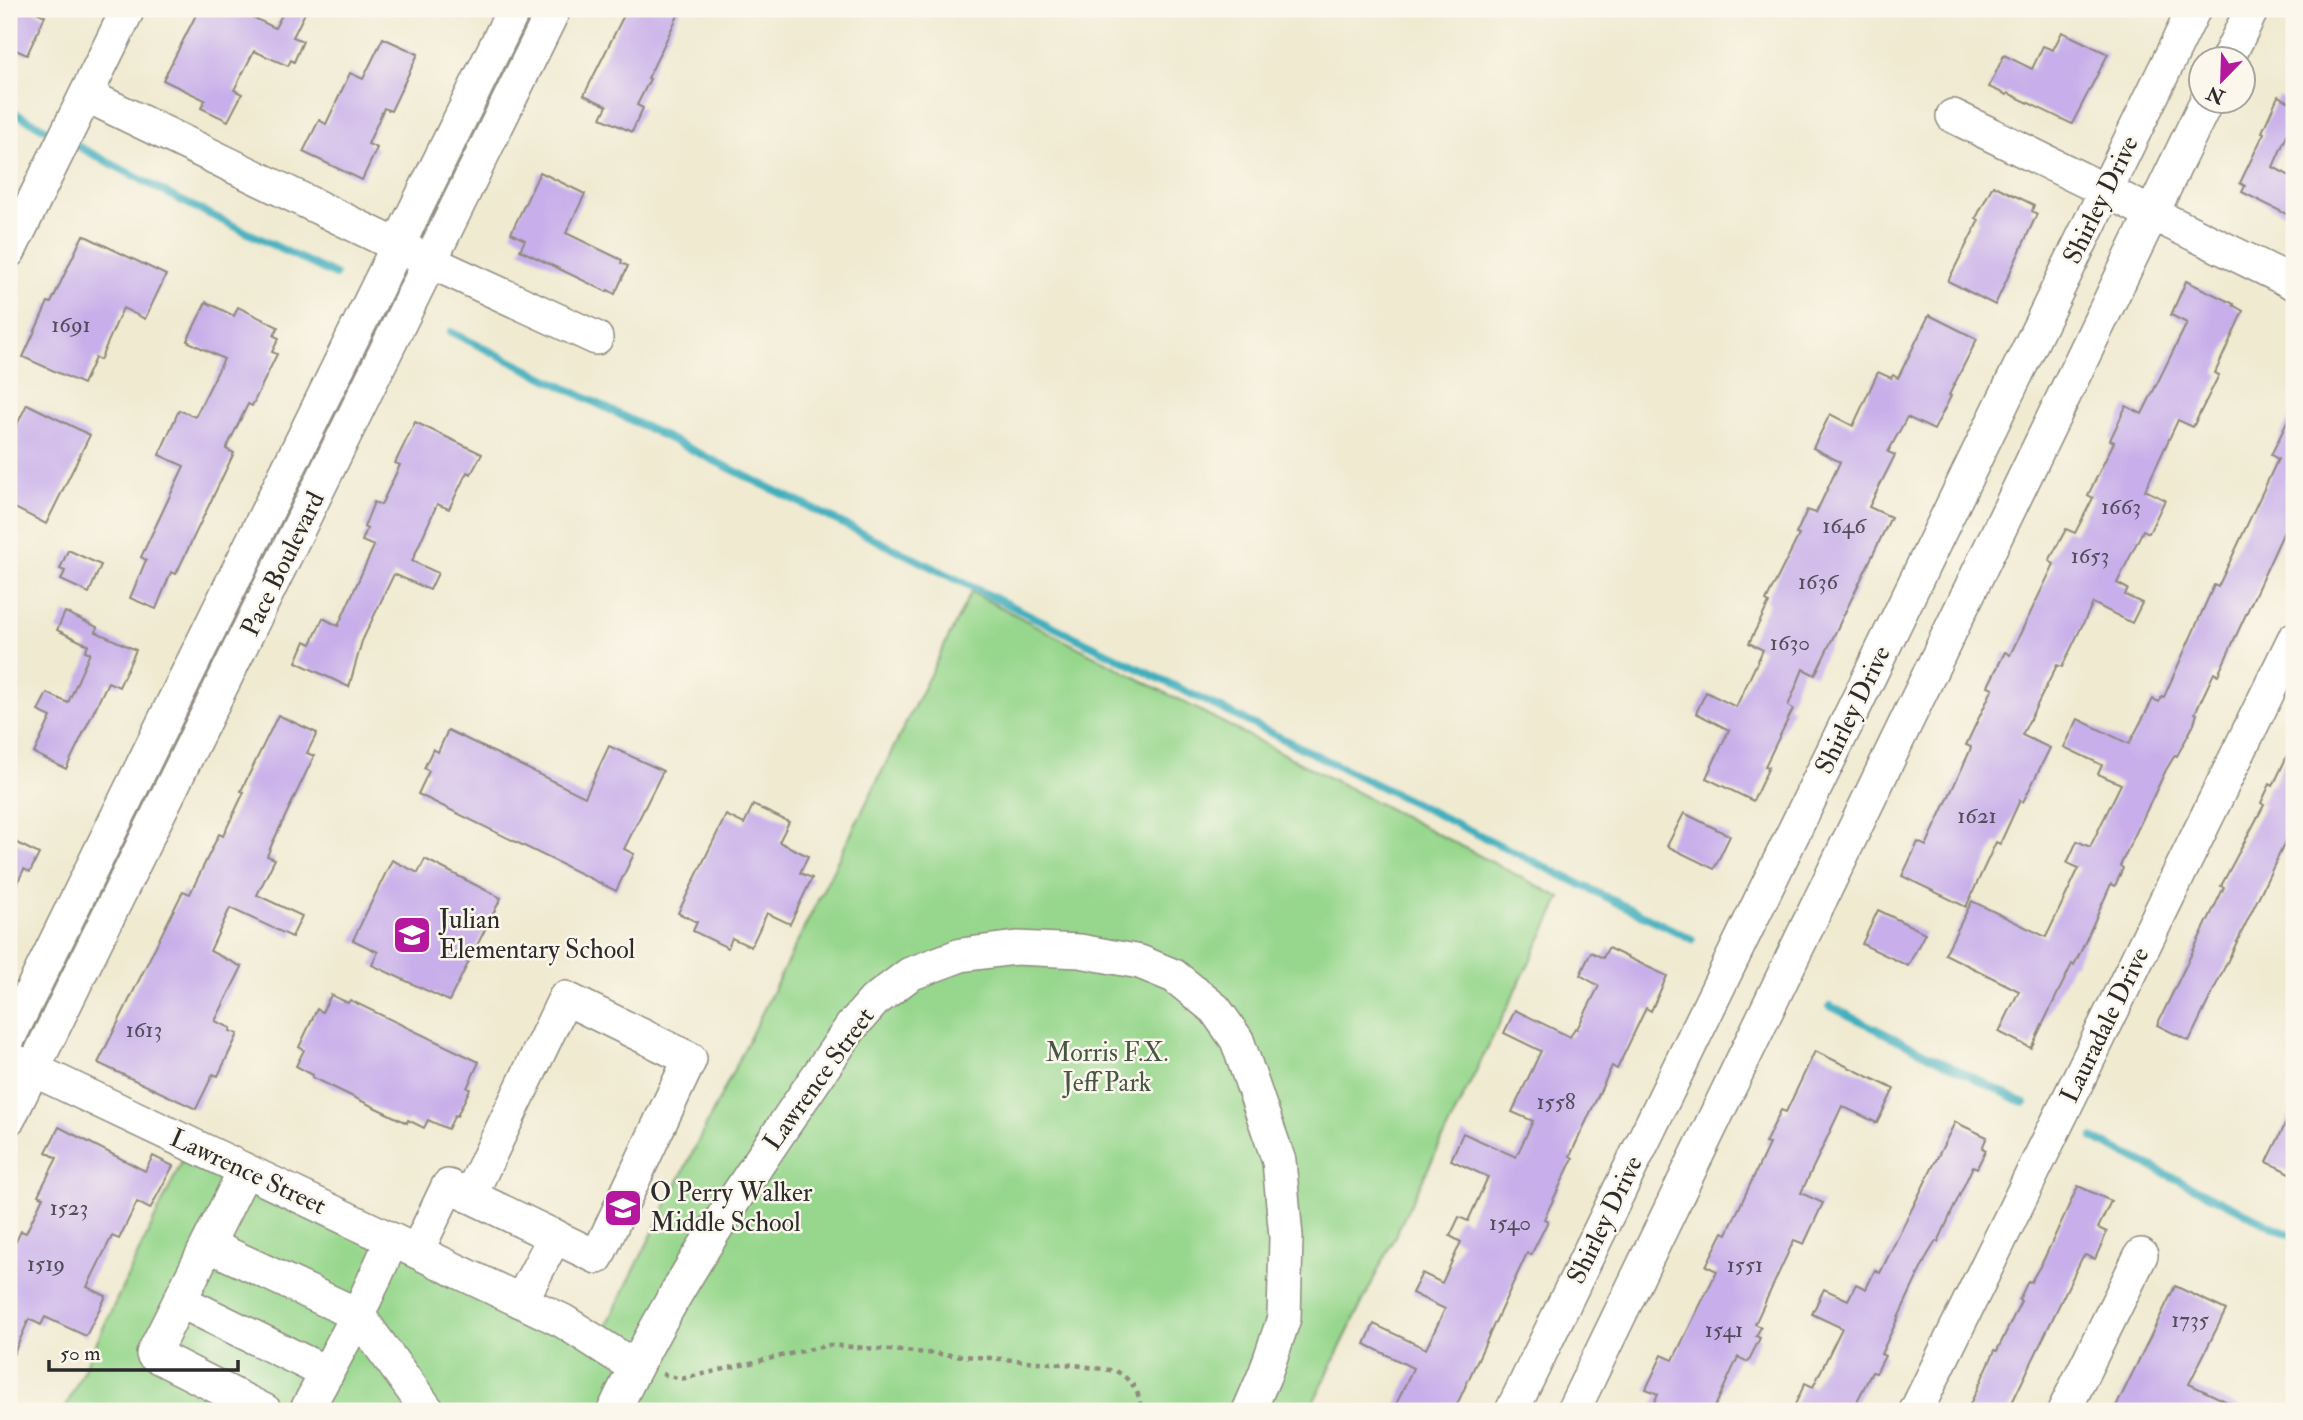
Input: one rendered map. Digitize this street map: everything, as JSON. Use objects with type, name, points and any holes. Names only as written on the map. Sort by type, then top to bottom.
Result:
[{"type":"street","points":[[9,251],[128,9]]},
{"type":"street","name":"Pace Boulevard","points":[[9,1037],[514,9]]},
{"type":"street","name":"Pace Boulevard","points":[[9,1118],[21,1064],[210,710],[554,9]]},
{"type":"street","name":"Shirley Drive","points":[[1512,1411],[2194,9]]},
{"type":"street","points":[[2234,46],[2252,9]]},
{"type":"street","points":[[82,103],[596,338]]},
{"type":"street","points":[[1953,116],[2294,282]]},
{"type":"street","name":"Shirley Drive","points":[[1573,1411],[2199,116]]},
{"type":"street","name":"Lauradale Drive","points":[[1916,1411],[2294,639]]},
{"type":"street","points":[[178,694],[210,710]]},
{"type":"street","points":[[1773,874],[1821,898]]},
{"type":"street","name":"Lawrence Street","points":[[614,1411],[635,1367],[710,1235],[851,1027],[874,1001],[911,974],[961,955],[1016,948],[1080,951],[1140,962],[1174,976],[1216,1009],[1237,1040],[1279,1161],[1286,1237],[1283,1318],[1265,1374],[1249,1411]]},
{"type":"street","points":[[306,1411],[358,1315],[448,1186],[597,1257],[690,1059],[565,998],[470,1196]]},
{"type":"street","points":[[1692,1041],[1740,1065]]},
{"type":"street","name":"Lawrence Street","points":[[21,1064],[563,1321],[635,1367]]},
{"type":"street","points":[[245,1170],[153,1354],[265,1411]]},
{"type":"street","points":[[522,1301],[555,1236]]},
{"type":"street","points":[[208,1245],[358,1315],[428,1411]]},
{"type":"street","points":[[2064,1411],[2141,1255]]},
{"type":"street","points":[[180,1301],[327,1373]]},
{"type":"path","points":[[635,1367],[681,1379],[829,1345],[961,1355],[1116,1371],[1128,1378],[1135,1387],[1141,1400],[1141,1411]]},
{"type":"green space","name":"Morris F.X. Jeff Park","points":[[971,592],[1561,898],[1309,1411],[64,1411],[190,1144],[598,1343]]},
{"type":"building","points":[[9,9],[30,9],[45,16],[27,55],[9,47]]},
{"type":"building","points":[[199,9],[235,9],[275,28],[285,9],[307,9],[293,37],[303,41],[294,62],[291,60],[288,66],[254,51],[234,90],[242,94],[228,121],[201,108],[205,100],[163,80]]},
{"type":"building","points":[[627,9],[681,9],[637,105],[643,108],[632,132],[601,118],[607,106],[584,95]]},
{"type":"building","points":[[2062,32],[2108,54],[2072,124],[2008,93],[2007,95],[1989,87],[2004,55],[2032,69],[2043,46],[2053,50]]},
{"type":"building","points":[[383,38],[418,54],[391,111],[384,108],[368,144],[377,148],[362,180],[303,152],[319,120],[326,124],[350,73],[363,79]]},
{"type":"building","points":[[2278,96],[2294,104],[2294,119],[2273,167],[2294,178],[2294,218],[2242,192],[2245,186],[2240,183]]},
{"type":"building","points":[[540,172],[585,194],[566,233],[622,260],[621,263],[628,266],[615,294],[520,250],[525,240],[511,233]]},
{"type":"building","points":[[1993,185],[2034,205],[2032,211],[2037,214],[1995,305],[1948,281],[1979,220],[1976,218]]},
{"type":"building","points":[[83,235],[166,275],[145,319],[123,308],[100,360],[95,358],[83,384],[23,357]]},
{"type":"building","points":[[2186,281],[2243,311],[2215,373],[2219,375],[2193,427],[2178,420],[2145,490],[2165,500],[2149,533],[2143,530],[2117,583],[2128,589],[2125,595],[2142,603],[2132,623],[2093,603],[2062,667],[2057,665],[2022,735],[2050,748],[2023,802],[2020,800],[2000,844],[1996,842],[1966,907],[1902,876],[1918,842],[1926,846],[1969,753],[1971,747],[1966,745],[1993,688],[1988,686],[2005,652],[2010,655],[2054,564],[2049,561],[2066,529],[2075,533],[2093,498],[2088,495],[2114,442],[2110,440],[2126,406],[2142,414],[2187,323],[2171,315]]},
{"type":"building","points":[[206,302],[234,316],[238,307],[278,327],[274,336],[279,338],[272,352],[277,354],[252,406],[248,404],[226,449],[234,453],[176,574],[171,572],[156,609],[130,598],[146,560],[141,557],[184,466],[159,455],[179,410],[195,417],[224,359],[187,341]]},
{"type":"building","points":[[1929,315],[1977,339],[1934,430],[1907,417],[1888,452],[1895,455],[1869,507],[1891,517],[1815,675],[1803,669],[1788,706],[1793,709],[1765,766],[1769,767],[1753,801],[1706,778],[1729,730],[1696,713],[1706,692],[1736,707],[1763,650],[1749,643],[1769,603],[1766,601],[1799,535],[1796,534],[1807,510],[1816,513],[1840,462],[1813,448],[1830,414],[1853,426],[1878,372],[1898,378]]},
{"type":"building","points":[[27,404],[90,435],[46,524],[9,505],[9,441]]},
{"type":"building","points":[[2294,408],[2294,510],[2218,675],[2214,673],[2195,713],[2197,714],[2193,726],[2166,770],[2120,866],[2123,868],[2115,886],[2111,884],[2082,949],[2031,1048],[1999,1032],[2019,991],[1945,954],[1972,901],[2046,937],[2079,868],[2067,863],[2077,841],[2090,847],[2121,784],[2098,774],[2102,765],[2064,747],[2078,719],[2129,744],[2153,699],[2159,702],[2162,696],[2164,697],[2214,585],[2218,587],[2278,459],[2271,455]]},
{"type":"building","points":[[415,422],[482,454],[471,474],[467,472],[449,509],[437,504],[412,561],[438,573],[430,590],[394,574],[362,641],[349,687],[296,662],[305,641],[311,644],[323,618],[338,626],[374,546],[362,541],[367,529],[364,527],[374,502],[381,505],[400,465],[395,463]]},
{"type":"building","points":[[68,550],[101,565],[89,593],[61,580],[65,571],[60,569]]},
{"type":"building","points":[[65,612],[97,627],[96,632],[136,650],[119,687],[108,682],[66,769],[34,753],[51,717],[38,711],[47,693],[68,703],[90,653],[85,651],[88,645],[57,630]]},
{"type":"building","points":[[278,715],[317,733],[307,753],[314,756],[267,856],[275,859],[257,895],[302,916],[292,937],[230,908],[210,951],[242,967],[215,1021],[238,1034],[218,1076],[213,1074],[196,1109],[98,1063],[183,891],[190,894],[219,834],[223,836],[244,792],[241,791]]},
{"type":"building","points":[[448,730],[585,797],[609,746],[663,771],[624,849],[634,854],[616,891],[418,794],[429,771],[424,768],[433,749],[438,752]]},
{"type":"building","points":[[2294,741],[2294,824],[2189,1041],[2157,1025],[2224,887],[2221,886],[2264,805],[2261,803],[2270,784],[2273,786]]},
{"type":"building","points":[[753,805],[789,822],[779,842],[808,856],[800,873],[812,878],[790,924],[767,913],[751,947],[732,938],[728,948],[693,931],[697,922],[678,913],[726,815],[744,824]]},
{"type":"building","points":[[1684,813],[1730,836],[1714,869],[1667,846]]},
{"type":"building","points":[[9,839],[39,854],[30,872],[24,869],[9,900]]},
{"type":"building","points":[[425,859],[501,898],[449,1001],[372,965],[378,952],[353,940],[392,860],[418,873]]},
{"type":"building","points":[[1878,910],[1925,933],[1908,966],[1862,944]]},
{"type":"building","points":[[1608,948],[1667,976],[1651,1011],[1646,1008],[1617,1069],[1612,1066],[1570,1156],[1573,1158],[1544,1219],[1548,1221],[1531,1255],[1527,1253],[1454,1411],[1393,1411],[1413,1368],[1365,1344],[1374,1324],[1426,1349],[1445,1309],[1412,1293],[1422,1273],[1442,1283],[1461,1242],[1450,1236],[1459,1217],[1468,1221],[1488,1177],[1451,1160],[1463,1133],[1516,1157],[1533,1121],[1512,1112],[1541,1051],[1504,1033],[1515,1010],[1570,1037],[1575,1028],[1577,1029],[1599,986],[1580,975],[1591,952],[1603,958]]},
{"type":"building","points":[[331,995],[348,1003],[350,1000],[479,1062],[467,1088],[470,1089],[448,1129],[428,1120],[424,1128],[408,1120],[407,1123],[312,1077],[313,1075],[296,1066],[304,1050],[299,1047],[317,1009],[322,1012]]},
{"type":"building","points":[[1815,1051],[1894,1089],[1877,1123],[1842,1106],[1801,1193],[1823,1203],[1804,1244],[1794,1240],[1755,1324],[1761,1327],[1756,1336],[1760,1338],[1748,1362],[1738,1357],[1713,1411],[1650,1411],[1658,1394],[1646,1389],[1662,1355],[1673,1360],[1717,1271],[1706,1266],[1723,1232],[1727,1234],[1769,1144],[1765,1143],[1781,1110],[1786,1112]]},
{"type":"building","points":[[2294,1106],[2294,1175],[2267,1162]]},
{"type":"building","points":[[1955,1122],[1987,1137],[1982,1148],[1986,1150],[1977,1168],[1973,1166],[1938,1242],[1936,1241],[1927,1256],[1881,1354],[1885,1356],[1876,1373],[1872,1372],[1852,1411],[1792,1411],[1805,1383],[1813,1387],[1842,1328],[1812,1314],[1824,1289],[1848,1300],[1856,1284],[1866,1289],[1875,1270],[1880,1273]]},
{"type":"building","points":[[59,1127],[145,1171],[153,1156],[173,1166],[150,1209],[137,1202],[119,1239],[112,1236],[87,1287],[106,1296],[86,1336],[45,1317],[41,1325],[29,1319],[9,1364],[9,1256],[21,1231],[26,1233],[43,1197],[38,1195],[57,1158],[46,1152]]},
{"type":"building","points":[[2078,1186],[2111,1201],[2098,1228],[2107,1232],[2095,1259],[2085,1255],[2082,1258],[2008,1411],[1967,1411],[2021,1301],[2019,1300],[2028,1281],[2031,1282],[2044,1259]]},
{"type":"building","points":[[2175,1286],[2226,1310],[2189,1384],[2247,1411],[2114,1411]]},
{"type":"waterway","points":[[9,110],[59,136]]},
{"type":"waterway","points":[[70,142],[174,197],[335,275]]},
{"type":"waterway","points":[[451,332],[1692,939]]},
{"type":"waterway","points":[[1830,1006],[2024,1103]]},
{"type":"waterway","points":[[2093,1138],[2294,1237]]},
{"type":"place","name":"Julian Elementary School","points":[[412,935]]},
{"type":"place","name":"O Perry Walker Middle School","points":[[623,1208]]}]
